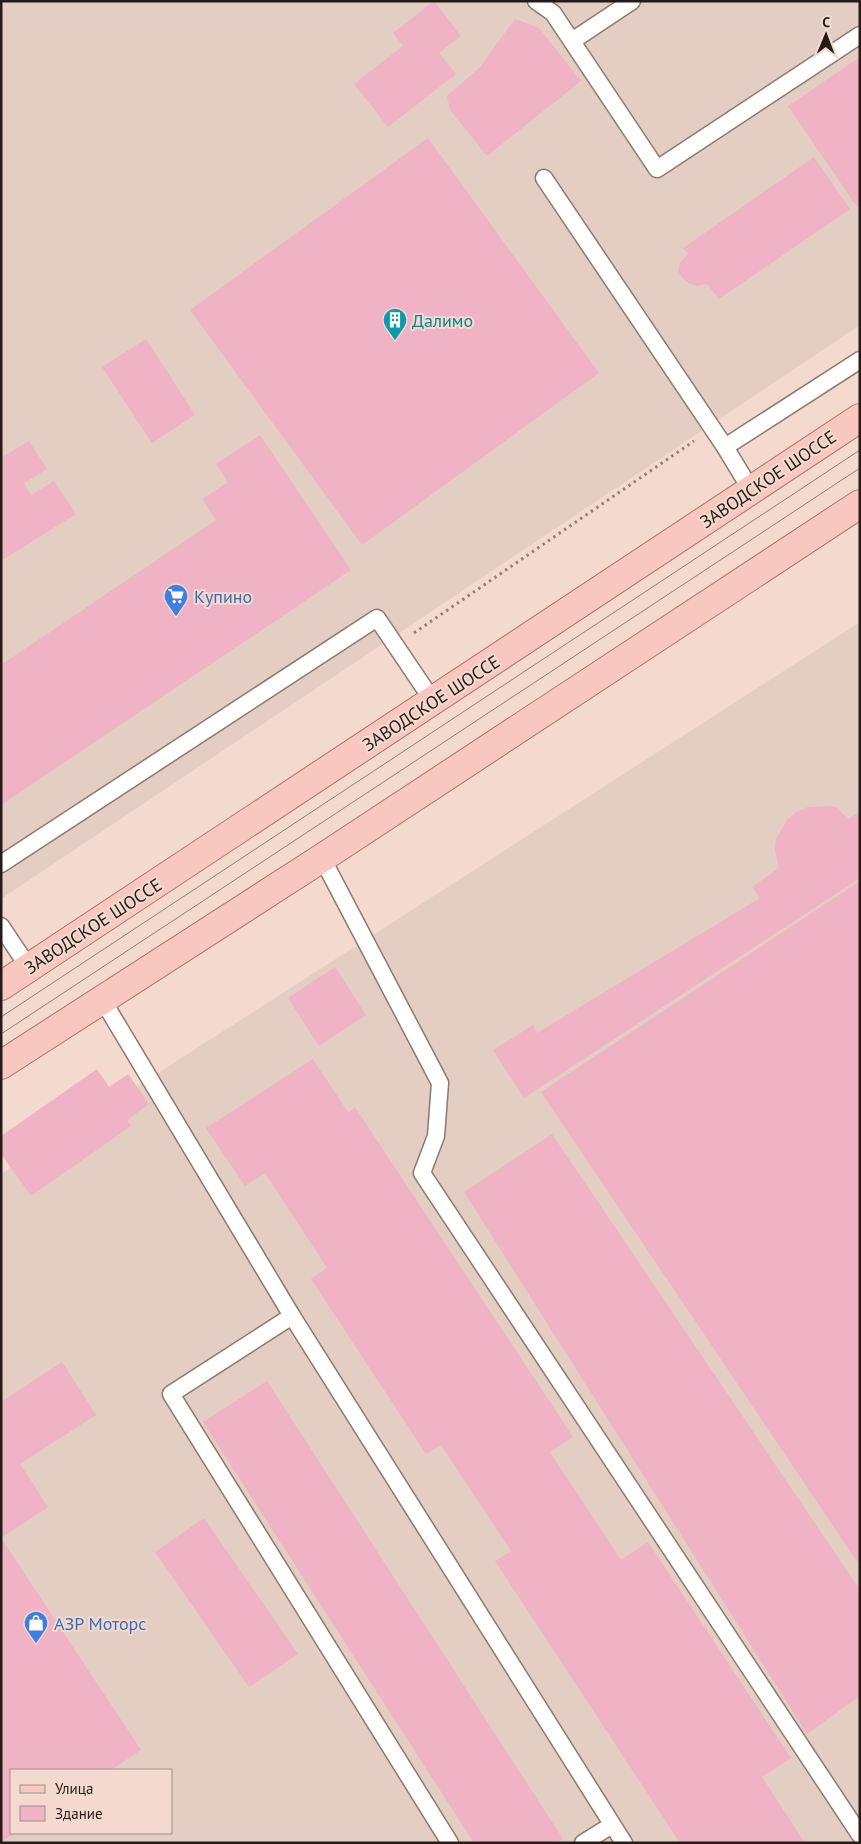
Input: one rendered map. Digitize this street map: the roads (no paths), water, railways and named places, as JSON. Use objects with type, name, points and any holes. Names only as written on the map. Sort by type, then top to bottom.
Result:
[{"type":"main road","name":"ЗАВОДСКОЕ ШОССЕ","points":[[1,986],[860,418]]},
{"type":"main road","points":[[1,1065],[322,858],[860,504]]},
{"type":"lane","points":[[536,1],[553,13],[657,168],[860,35]]},
{"type":"lane","points":[[572,41],[632,1]]},
{"type":"lane","points":[[544,178],[713,428],[751,490]]},
{"type":"lane","points":[[725,447],[860,360]]},
{"type":"lane","points":[[1,864],[377,618],[432,701]]},
{"type":"lane","points":[[322,858],[440,1083],[436,1136],[422,1173],[860,1835]]},
{"type":"lane","points":[[1,926],[30,968]]},
{"type":"lane","points":[[102,999],[292,1316],[624,1843]]},
{"type":"lane","points":[[292,1316],[171,1394],[450,1843]]},
{"type":"lane","points":[[583,1843],[612,1825]]},
{"type":"tram line","points":[[1,1017],[860,450]]},
{"type":"tram line","points":[[1,1034],[860,468]]},
{"type":"place","name":"Далимо","points":[[395,341]]},
{"type":"place","name":"Купино","points":[[176,617]]},
{"type":"place","name":"АЗР Моторс","points":[[36,1644]]}]
